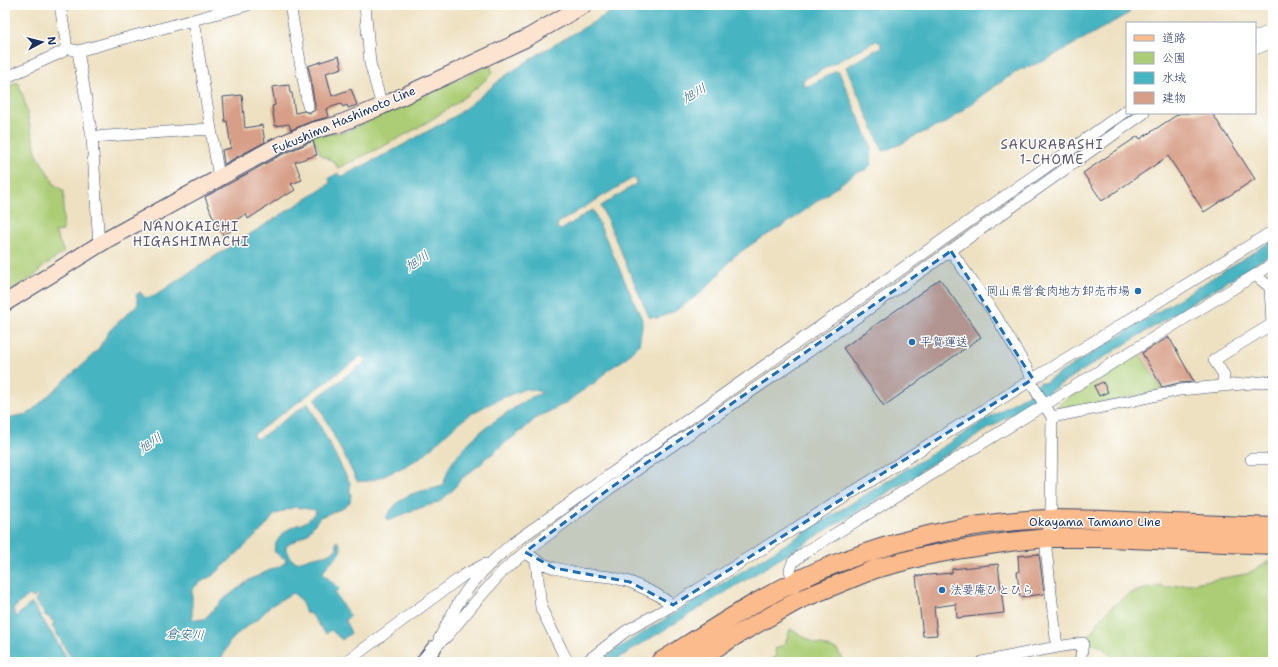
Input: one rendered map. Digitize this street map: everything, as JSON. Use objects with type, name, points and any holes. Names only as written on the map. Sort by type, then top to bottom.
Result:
[{"type":"main road","name":"Fukushima Hashimoto Line","points":[[5,303],[99,245],[277,146],[314,130],[339,124],[382,106],[525,39],[584,5]]},
{"type":"main road","name":"Okayama Tamano Line","points":[[660,662],[743,610],[792,583],[834,564],[870,552],[962,529],[1009,522],[1050,520],[1108,520],[1273,527]]},
{"type":"main road","name":"Okayama Tamano Line","points":[[693,662],[734,636],[799,600],[875,569],[920,557],[962,549],[1047,538],[1107,538],[1273,545]]},
{"type":"street","points":[[5,78],[62,52],[66,48],[60,5]]},
{"type":"street","points":[[290,5],[308,106]]},
{"type":"street","points":[[364,5],[370,62],[382,106]]},
{"type":"street","points":[[66,48],[78,51],[242,6]]},
{"type":"street","points":[[193,20],[219,178]]},
{"type":"street","points":[[1256,37],[1273,30]]},
{"type":"street","points":[[1256,49],[1273,42]]},
{"type":"street","points":[[78,51],[92,137],[99,245]]},
{"type":"street","points":[[434,648],[457,606],[474,580],[513,543],[542,521],[1126,111]]},
{"type":"street","points":[[422,662],[448,635],[503,571],[525,552],[609,489],[794,362],[1143,114]]},
{"type":"street","points":[[92,137],[210,129]]},
{"type":"street","points":[[586,662],[598,659],[626,631],[672,605],[1273,231]]},
{"type":"street","points":[[951,251],[996,316],[1042,402],[1052,417],[1051,509],[1046,549],[1057,647]]},
{"type":"street","points":[[799,600],[792,583],[790,570],[793,562],[804,553],[1042,402],[1273,264]]},
{"type":"street","points":[[1222,386],[1224,375],[1214,360],[1272,324],[1270,287],[1254,275]]},
{"type":"street","points":[[1052,417],[1180,390],[1273,380]]},
{"type":"street","points":[[1251,459],[1273,459]]},
{"type":"street","points":[[525,552],[536,560],[554,568],[582,574],[611,577],[630,582],[656,594],[672,605]]},
{"type":"street","points":[[346,662],[464,576],[495,559]]},
{"type":"street","points":[[536,560],[541,608],[568,662]]},
{"type":"street","points":[[982,662],[1083,643],[1080,662]]},
{"type":"highlighted area","points":[[951,251],[1033,379],[673,605],[630,582],[554,568],[525,552],[609,489]]},
{"type":"green space","points":[[490,65],[493,73],[476,88],[439,115],[400,138],[338,168],[333,161],[321,155],[312,134],[345,132]]},
{"type":"green space","points":[[18,82],[23,96],[37,155],[55,185],[64,191],[63,231],[55,232],[64,252],[40,269],[37,274],[5,295],[5,87]]},
{"type":"green space","points":[[1139,352],[1163,391],[1060,410],[1057,408],[1057,406],[1077,392]]},
{"type":"green space","points":[[1273,559],[1273,662],[1112,662],[1112,658],[1102,647],[1086,642],[1105,614],[1118,602],[1132,593],[1162,586],[1163,588],[1247,574]]},
{"type":"green space","points":[[790,629],[815,643],[837,650],[847,662],[768,662],[776,657],[775,649],[785,644]]},
{"type":"water","points":[[623,5],[1131,5],[1129,13],[1044,61],[1019,70],[985,93],[947,122],[883,151],[846,67],[879,48],[881,46],[880,42],[876,41],[803,80],[803,85],[808,86],[836,71],[839,72],[872,148],[871,164],[867,169],[854,174],[789,222],[733,257],[713,281],[698,295],[675,311],[658,318],[649,317],[601,206],[636,184],[635,179],[633,178],[558,223],[557,228],[561,230],[593,210],[642,319],[639,345],[625,359],[608,370],[597,381],[566,403],[536,418],[494,453],[485,458],[482,463],[461,479],[452,491],[439,502],[411,511],[389,521],[386,519],[393,508],[403,498],[415,493],[442,486],[450,466],[472,439],[500,418],[541,392],[525,389],[486,406],[471,414],[459,423],[427,452],[406,466],[384,476],[368,481],[357,481],[315,399],[365,362],[361,356],[253,435],[253,437],[258,439],[308,403],[350,483],[350,502],[341,509],[320,517],[307,534],[286,546],[286,550],[289,555],[296,562],[332,552],[337,548],[337,541],[340,545],[341,549],[339,553],[323,573],[339,589],[335,594],[350,616],[345,620],[351,633],[342,640],[331,630],[326,634],[311,614],[306,613],[299,599],[292,593],[269,607],[259,618],[243,629],[229,643],[222,658],[213,662],[77,662],[75,657],[71,658],[52,626],[54,623],[49,617],[46,616],[35,601],[39,596],[38,595],[34,598],[29,595],[13,609],[15,617],[32,603],[70,662],[5,662],[5,418],[28,414],[97,351],[110,330],[138,304],[136,295],[140,292],[145,298],[156,295],[322,189],[330,183],[329,178],[338,173],[340,176],[343,176],[455,116],[502,78],[540,53]],"holes":[[[295,507],[315,510],[316,512],[310,519],[289,529],[276,542],[274,551],[281,557],[285,558],[286,562],[249,580],[224,599],[204,619],[195,620],[192,617],[192,590],[199,583],[215,574],[264,528],[274,515]]]},
{"type":"water","points":[[1273,240],[1273,253],[1048,392],[1048,395],[1035,400],[920,471],[918,476],[915,478],[913,477],[612,662],[594,662],[603,660],[620,647],[1031,392],[1040,382],[1044,383]]},
{"type":"building","points":[[339,56],[342,68],[326,73],[332,96],[351,89],[357,105],[348,108],[347,105],[343,107],[341,104],[326,109],[328,117],[310,122],[291,130],[289,124],[275,126],[272,106],[275,105],[272,87],[289,85],[290,93],[292,93],[295,113],[304,111],[310,113],[315,110],[315,105],[308,66]]},
{"type":"building","points":[[242,95],[245,128],[262,125],[265,142],[224,164],[222,150],[231,148],[227,121],[225,122],[223,97]]},
{"type":"building","points":[[1178,114],[1213,114],[1255,179],[1204,212],[1168,156],[1102,201],[1083,173],[1138,136],[1140,139]]},
{"type":"building","points":[[313,141],[317,155],[295,162],[302,180],[291,184],[295,190],[287,195],[286,194],[248,219],[246,214],[227,225],[231,231],[223,235],[212,215],[205,197],[281,155]]},
{"type":"building","name":"平賀運送","points":[[940,279],[981,337],[884,406],[843,348]]},
{"type":"building","points":[[1169,337],[1194,382],[1179,383],[1162,387],[1142,353]]},
{"type":"building","points":[[1103,382],[1108,392],[1099,396],[1094,386]]},
{"type":"building","points":[[1039,554],[1044,594],[1020,597],[1017,572],[1019,572],[1018,556]]},
{"type":"building","points":[[998,564],[1004,613],[957,618],[956,604],[934,607],[937,635],[923,636],[916,576],[952,573],[952,569]]},
{"type":"place","name":"岡山県営食肉地方卸売市場","points":[[1138,291]]},
{"type":"place","name":"平賀運送","points":[[912,342]]},
{"type":"place","name":"法要庵ひとひら","points":[[942,590]]},
{"type":"district","name":"SAKURABASHI 1-CHOME","points":[[1052,152]]},
{"type":"district","name":"NANOKAICHI HIGASHIMACHI","points":[[191,234]]},
{"type":"water label","name":"旭川","points":[[694,93]]},
{"type":"water label","name":"旭川","points":[[417,261]]},
{"type":"water label","name":"旭川","points":[[150,443]]},
{"type":"water label","name":"倉安川","points":[[185,634]]}]
